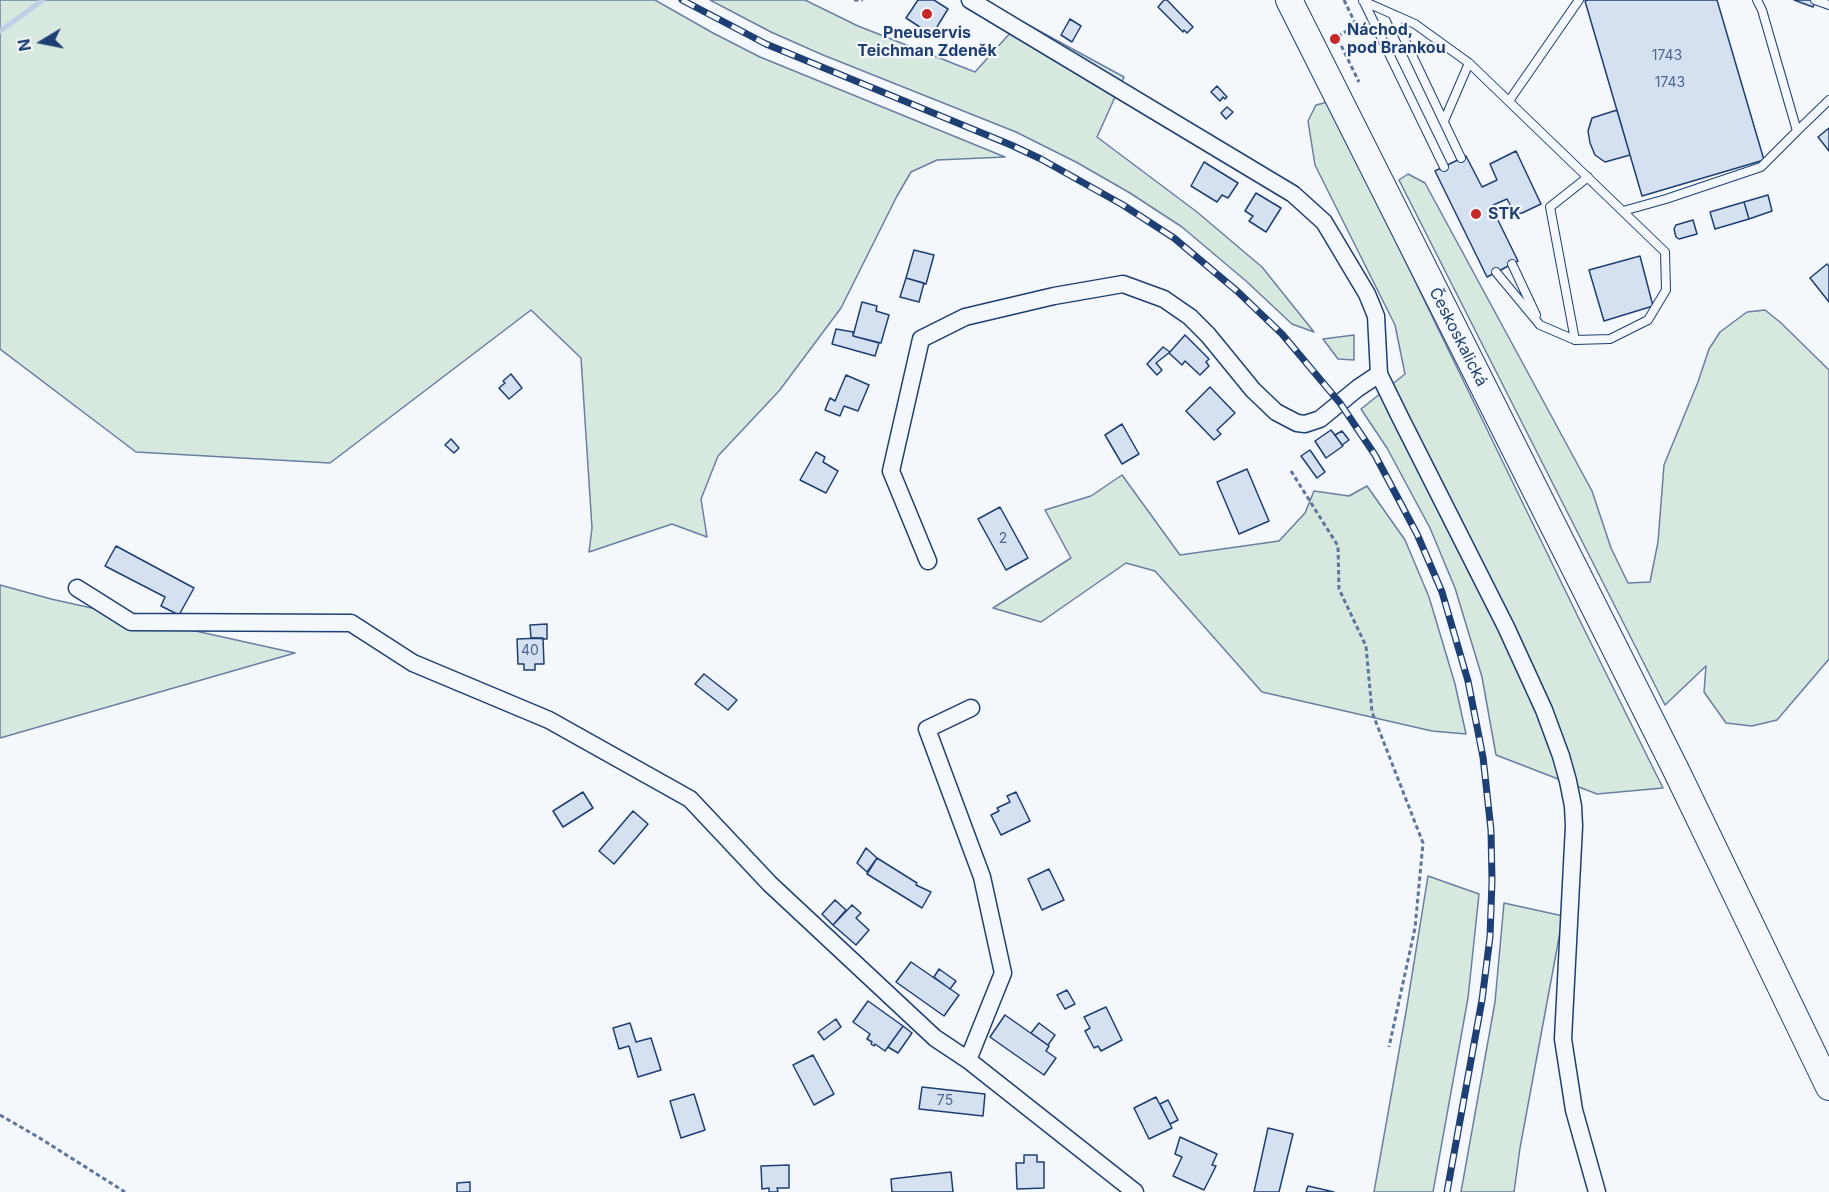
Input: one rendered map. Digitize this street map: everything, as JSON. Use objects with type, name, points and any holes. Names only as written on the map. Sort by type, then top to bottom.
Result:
[{"type":"main road","name":"Českoskalická","points":[[1289,0],[1675,768],[1829,1087]]},
{"type":"street","points":[[971,0],[1293,194],[1324,222],[1367,294],[1376,316],[1380,374],[1506,627],[1544,710],[1566,773],[1573,806],[1574,826],[1563,1039],[1574,1110],[1597,1192]]},
{"type":"street","points":[[928,561],[891,471],[921,339],[965,317],[1054,296],[1123,284],[1164,298],[1190,317],[1208,335],[1253,390],[1276,412],[1297,423],[1305,424],[1320,419],[1358,388],[1380,374]]},
{"type":"street","points":[[78,588],[131,622],[351,623],[413,663],[549,720],[690,799],[779,892],[935,1038],[968,1060],[1135,1192]]},
{"type":"street","points":[[968,1060],[1003,972],[982,877],[927,729],[971,708]]},
{"type":"lane","points":[[1363,0],[1415,24],[1469,63],[1509,101],[1665,252],[1666,290],[1648,320],[1610,339],[1575,340],[1540,325],[1496,272]]},
{"type":"lane","points":[[1363,0],[1444,167]]},
{"type":"lane","points":[[1509,101],[1579,0]]},
{"type":"lane","points":[[1757,0],[1762,10],[1797,131]]},
{"type":"lane","points":[[1815,0],[1829,5]]},
{"type":"lane","points":[[1393,15],[1461,158]]},
{"type":"lane","points":[[1444,121],[1469,63]]},
{"type":"lane","points":[[1623,211],[1761,167],[1829,100]]},
{"type":"lane","points":[[1575,340],[1550,207],[1588,177]]},
{"type":"lane","points":[[1512,264],[1540,325]]},
{"type":"path","points":[[854,0],[863,0]]},
{"type":"path","points":[[1344,0],[1356,25],[1337,37],[1359,82]]},
{"type":"path","points":[[1291,471],[1338,546],[1339,589],[1366,646],[1371,712],[1423,843],[1415,928],[1389,1047]]},
{"type":"path","points":[[0,1115],[124,1192]]},
{"type":"shaded area","points":[[0,0],[655,0],[760,57],[1005,157],[937,160],[911,172],[841,308],[779,391],[718,456],[701,499],[707,537],[672,524],[589,552],[592,528],[581,358],[531,310],[330,463],[136,452],[0,349]]},
{"type":"shaded area","points":[[710,0],[805,0],[858,26],[975,72],[1021,21],[1124,77],[1097,137],[1197,212],[1262,267],[1314,332],[1292,324],[1246,281],[1182,227],[1130,193],[1076,162],[1016,132],[771,32]]},
{"type":"shaded area","points":[[1328,102],[1663,788],[1597,794],[1496,755],[1482,677],[1455,588],[1430,528],[1387,448],[1361,409],[1405,374],[1395,325],[1315,165],[1308,121],[1316,105]]},
{"type":"shaded area","points":[[1408,174],[1425,183],[1592,491],[1611,548],[1628,583],[1650,582],[1658,542],[1664,465],[1709,349],[1720,332],[1747,312],[1765,310],[1829,370],[1829,659],[1777,720],[1752,726],[1726,723],[1704,692],[1706,666],[1665,705],[1399,180]]},
{"type":"shaded area","points":[[1354,335],[1354,360],[1338,359],[1323,339]]},
{"type":"shaded area","points":[[1122,475],[1180,555],[1279,541],[1305,513],[1314,491],[1349,496],[1367,486],[1405,540],[1429,597],[1455,684],[1466,734],[1432,731],[1262,692],[1155,571],[1126,563],[1041,622],[993,608],[1071,558],[1045,510],[1091,496]]},
{"type":"shaded area","points":[[0,585],[51,599],[295,653],[0,738]]},
{"type":"shaded area","points":[[1428,876],[1479,894],[1468,998],[1433,1192],[1374,1192],[1406,1012]]},
{"type":"shaded area","points":[[1504,903],[1563,916],[1514,1192],[1461,1192],[1495,1002]]},
{"type":"building","name":"Pneuservis Teichman Zdeněk","points":[[918,0],[934,0],[948,9],[932,35],[906,18]]},
{"type":"building","points":[[1164,0],[1167,0],[1193,27],[1187,33],[1184,30],[1183,32],[1158,7]]},
{"type":"building","points":[[1717,0],[1764,160],[1642,196],[1585,1]]},
{"type":"building","points":[[1794,0],[1816,0],[1813,7]]},
{"type":"building","points":[[1070,19],[1081,26],[1072,42],[1061,35]]},
{"type":"building","points":[[1217,86],[1227,97],[1225,99],[1223,97],[1220,101],[1211,92]]},
{"type":"building","points":[[1227,107],[1233,112],[1226,119],[1221,113]]},
{"type":"building","points":[[1617,110],[1630,155],[1605,162],[1595,155],[1588,131],[1592,118]]},
{"type":"building","points":[[1829,128],[1829,151],[1818,137]]},
{"type":"building","name":"STK","points":[[1516,151],[1541,204],[1515,214],[1507,199],[1491,206],[1518,261],[1487,277],[1435,171],[1466,156],[1482,187],[1497,180],[1490,164]]},
{"type":"building","points":[[1204,162],[1238,183],[1228,198],[1222,195],[1217,202],[1191,186]]},
{"type":"building","points":[[1256,193],[1281,208],[1266,232],[1249,221],[1253,216],[1245,211]]},
{"type":"building","points":[[1768,195],[1772,211],[1749,219],[1744,202]]},
{"type":"building","points":[[1744,202],[1749,219],[1715,229],[1710,212]]},
{"type":"building","points":[[1693,220],[1697,234],[1679,239],[1676,237],[1674,229],[1676,225]]},
{"type":"building","points":[[914,250],[934,255],[926,284],[906,278]]},
{"type":"building","points":[[1640,256],[1653,306],[1604,321],[1589,270]]},
{"type":"building","points":[[1827,264],[1829,266],[1829,302],[1810,278]]},
{"type":"building","points":[[906,278],[924,283],[919,302],[900,297]]},
{"type":"building","points":[[862,302],[877,306],[876,311],[889,315],[881,343],[853,336]]},
{"type":"building","points":[[836,329],[853,332],[853,336],[879,343],[875,356],[832,344]]},
{"type":"building","points":[[1185,335],[1209,359],[1206,362],[1209,366],[1200,375],[1185,361],[1182,365],[1169,353]]},
{"type":"building","points":[[1163,347],[1170,352],[1156,363],[1162,370],[1157,375],[1147,364]]},
{"type":"building","points":[[511,374],[522,388],[509,399],[499,388]]},
{"type":"building","points":[[846,375],[869,385],[858,411],[844,406],[840,416],[825,410],[830,398],[835,401]]},
{"type":"building","points":[[1210,387],[1235,413],[1217,430],[1221,434],[1214,440],[1186,411]]},
{"type":"building","points":[[1122,424],[1139,454],[1122,464],[1105,435]]},
{"type":"building","points":[[1331,430],[1343,446],[1326,458],[1315,441]]},
{"type":"building","points":[[1342,431],[1349,440],[1342,445],[1335,435]]},
{"type":"building","points":[[451,439],[459,448],[454,453],[445,445]]},
{"type":"building","points":[[1310,450],[1325,472],[1317,478],[1301,456]]},
{"type":"building","points":[[816,452],[825,457],[823,462],[838,471],[826,493],[800,480]]},
{"type":"building","points":[[1247,469],[1269,521],[1239,534],[1217,482]]},
{"type":"building","points":[[1000,507],[1028,558],[1006,570],[978,519]]},
{"type":"building","points":[[116,546],[194,588],[179,615],[161,606],[165,597],[105,566]]},
{"type":"building","points":[[547,624],[547,639],[531,638],[530,625]]},
{"type":"building","points":[[543,638],[544,664],[535,664],[535,670],[524,670],[524,664],[518,664],[517,639]]},
{"type":"building","points":[[704,674],[737,700],[728,710],[695,684]]},
{"type":"building","points":[[583,792],[593,808],[563,827],[553,811]]},
{"type":"building","points":[[1016,792],[1030,821],[1001,835],[991,815],[999,811],[997,808],[1010,802],[1007,796]]},
{"type":"building","points":[[633,811],[648,824],[614,864],[599,851]]},
{"type":"building","points":[[866,848],[877,858],[867,872],[857,863]]},
{"type":"building","points":[[877,858],[917,883],[916,885],[931,892],[922,908],[867,874]]},
{"type":"building","points":[[1049,869],[1064,900],[1042,910],[1028,879]]},
{"type":"building","points":[[835,900],[846,910],[833,925],[822,914]]},
{"type":"building","points":[[852,905],[861,913],[856,918],[869,930],[856,945],[833,925]]},
{"type":"building","points":[[911,962],[959,995],[944,1016],[896,982]]},
{"type":"building","points":[[939,969],[956,981],[950,989],[934,977]]},
{"type":"building","points":[[1067,990],[1075,1004],[1065,1009],[1057,995]]},
{"type":"building","points":[[868,1001],[903,1026],[885,1051],[871,1044],[872,1042],[867,1039],[870,1034],[853,1022]]},
{"type":"building","points":[[1106,1007],[1122,1040],[1101,1051],[1098,1046],[1094,1048],[1085,1031],[1090,1028],[1084,1017]]},
{"type":"building","points":[[1005,1015],[1049,1046],[1046,1051],[1056,1058],[1044,1075],[990,1037]]},
{"type":"building","points":[[836,1019],[841,1027],[824,1040],[818,1032]]},
{"type":"building","points":[[630,1023],[636,1042],[651,1038],[661,1070],[638,1077],[629,1046],[619,1049],[613,1028]]},
{"type":"building","points":[[1039,1023],[1055,1035],[1048,1045],[1031,1033]]},
{"type":"building","points":[[903,1026],[912,1033],[898,1053],[888,1047]]},
{"type":"building","points":[[813,1055],[834,1094],[814,1105],[793,1065]]},
{"type":"building","points":[[922,1087],[985,1094],[983,1116],[919,1109]]},
{"type":"building","points":[[694,1094],[705,1130],[681,1138],[670,1101]]},
{"type":"building","points":[[1156,1097],[1172,1128],[1149,1139],[1134,1108]]},
{"type":"building","points":[[1168,1100],[1178,1120],[1170,1124],[1160,1104]]},
{"type":"building","points":[[1268,1128],[1293,1134],[1279,1192],[1254,1192]]},
{"type":"building","points":[[1180,1137],[1217,1154],[1212,1165],[1216,1166],[1204,1190],[1173,1176],[1182,1157],[1175,1154]]},
{"type":"building","points":[[1024,1155],[1037,1155],[1037,1162],[1044,1162],[1044,1188],[1017,1189],[1016,1163],[1024,1163]]},
{"type":"building","points":[[789,1165],[789,1188],[777,1188],[778,1192],[769,1192],[769,1188],[762,1189],[761,1166]]},
{"type":"building","points":[[951,1172],[953,1192],[892,1192],[891,1179]]},
{"type":"building","points":[[470,1182],[470,1192],[457,1192],[457,1183]]},
{"type":"building","points":[[1308,1186],[1334,1192],[1306,1192]]},
{"type":"waterway","points":[[0,31],[43,0]]},
{"type":"railway","points":[[682,0],[766,44],[1041,159],[1123,205],[1174,238],[1237,291],[1282,334],[1340,403],[1375,455],[1417,534],[1442,592],[1468,681],[1483,757],[1491,830],[1490,937],[1482,1000],[1447,1192]]},
{"type":"place","name":"Pneuservis Teichman Zdeněk","points":[[927,14]]},
{"type":"place","name":"Náchod, pod Brankou","points":[[1335,39]]},
{"type":"place","name":"STK","points":[[1476,214]]}]
